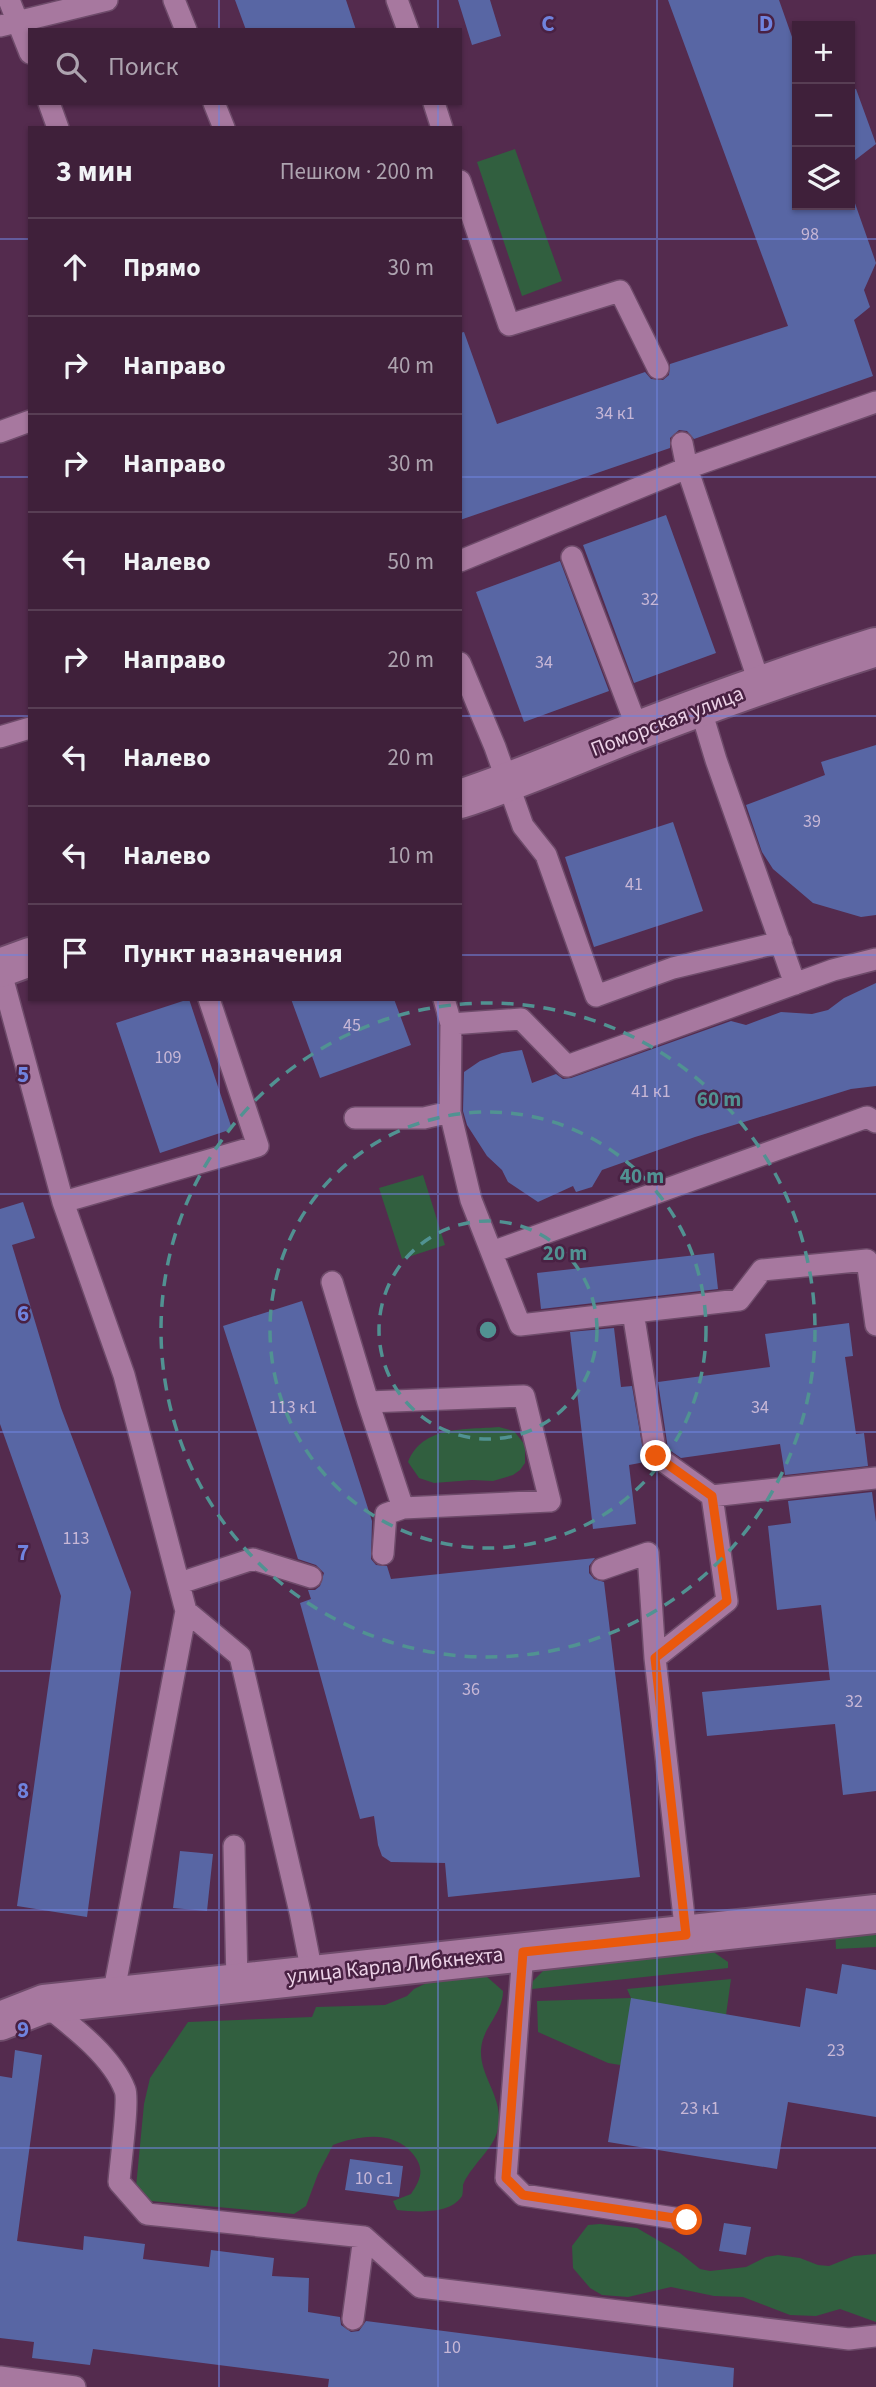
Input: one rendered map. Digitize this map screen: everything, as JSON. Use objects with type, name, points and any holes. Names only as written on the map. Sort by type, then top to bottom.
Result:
[{"type":"street","name":"Поморская улица","points":[[462,798],[760,685],[876,647]]},
{"type":"street","points":[[0,969],[28,958]]},
{"type":"street","name":"улица Карла Либкнехта","points":[[0,2021],[44,2004],[876,1914]]},
{"type":"lane","points":[[9,0],[9,23],[28,50]]},
{"type":"lane","points":[[9,23],[107,0]]},
{"type":"lane","points":[[174,0],[185,28]]},
{"type":"lane","points":[[397,0],[407,28]]},
{"type":"lane","points":[[50,105],[57,126]]},
{"type":"lane","points":[[215,105],[223,126]]},
{"type":"lane","points":[[435,105],[441,126]]},
{"type":"lane","points":[[462,187],[509,325],[620,291],[658,368]]},
{"type":"lane","points":[[462,560],[687,468],[876,402]]},
{"type":"lane","points":[[0,432],[28,422]]},
{"type":"lane","points":[[682,443],[687,468],[760,685]]},
{"type":"lane","points":[[572,557],[638,730]]},
{"type":"lane","points":[[462,668],[523,826],[546,855],[596,996],[673,968],[781,942]]},
{"type":"lane","points":[[700,708],[716,761],[795,984]]},
{"type":"lane","points":[[0,737],[28,728]]},
{"type":"lane","points":[[451,1024],[522,1019],[567,1066],[833,970],[876,959]]},
{"type":"lane","points":[[0,969],[63,1202],[124,1375],[186,1611],[113,1996]]},
{"type":"lane","points":[[63,1202],[258,1146],[210,1001]]},
{"type":"lane","points":[[445,1001],[451,1024],[450,1112],[471,1200],[520,1325],[739,1300],[762,1270],[867,1260],[876,1325]]},
{"type":"lane","points":[[355,1118],[424,1118],[450,1112]]},
{"type":"lane","points":[[492,1252],[867,1117],[876,1122]]},
{"type":"lane","points":[[332,1282],[403,1508]]},
{"type":"lane","points":[[633,1312],[656,1456],[712,1496],[876,1478]]},
{"type":"lane","points":[[368,1402],[524,1395],[550,1502],[403,1508],[386,1514],[383,1554]]},
{"type":"lane","points":[[655,1658],[727,1601],[712,1496]]},
{"type":"lane","points":[[602,1569],[648,1553],[655,1658],[686,1935]]},
{"type":"lane","points":[[180,1583],[253,1559],[311,1577]]},
{"type":"lane","points":[[186,1611],[240,1656],[312,1973]]},
{"type":"lane","points":[[234,1846],[237,1983]]},
{"type":"lane","points":[[523,1952],[506,2178],[523,2195],[687,2220]]},
{"type":"lane","points":[[44,2004],[72,2026],[104,2058],[126,2092],[119,2182],[147,2214],[364,2237],[420,2287],[849,2339],[876,2336]]},
{"type":"lane","points":[[354,2319],[364,2237]]},
{"type":"lane","points":[[0,2377],[75,2387]]},
{"type":"green space","points":[[515,149],[562,281],[522,296],[477,162]]},
{"type":"green space","points":[[423,1175],[445,1245],[402,1259],[379,1188]]},
{"type":"green space","points":[[499,1427],[514,1431],[525,1445],[525,1463],[513,1475],[493,1481],[434,1483],[419,1478],[408,1462],[415,1450],[434,1435]]},
{"type":"green space","points":[[876,1924],[876,1947],[836,1949],[835,1927]]},
{"type":"green space","points":[[705,1946],[728,1962],[728,1968],[532,1989],[532,1982],[549,1965]]},
{"type":"green space","points":[[486,1976],[503,1991],[500,2007],[485,2034],[481,2050],[483,2067],[498,2107],[499,2124],[492,2144],[466,2178],[462,2196],[456,2202],[432,2211],[397,2210],[393,2201],[411,2194],[419,2179],[419,2164],[405,2146],[396,2141],[376,2137],[333,2145],[306,2206],[294,2214],[151,2201],[136,2187],[144,2104],[150,2078],[188,2022],[312,2017],[316,2007],[385,2005],[407,1996],[414,1989],[437,1978]]},
{"type":"green space","points":[[731,1979],[726,2015],[620,2065],[608,2063],[538,2032],[537,2001],[631,1998],[627,1989]]},
{"type":"green space","points":[[588,2225],[637,2228],[680,2253],[700,2269],[710,2271],[746,2267],[766,2257],[778,2255],[829,2266],[854,2256],[876,2254],[876,2322],[840,2309],[816,2316],[790,2315],[743,2297],[714,2296],[671,2287],[628,2297],[602,2295],[590,2288],[573,2268],[572,2246]]},
{"type":"building","points":[[235,0],[346,0],[355,28],[245,28]]},
{"type":"building","points":[[458,0],[490,0],[501,36],[472,45]]},
{"type":"building","points":[[668,0],[779,0],[792,37],[792,210],[855,210],[855,203],[876,263],[864,290],[870,307],[854,320],[873,376],[694,439],[687,431],[679,430],[670,438],[670,448],[462,519],[462,332],[497,424],[645,372],[651,379],[663,380],[669,375],[670,364],[788,326]]},
{"type":"building","points":[[855,89],[876,144],[855,160],[855,147]]},
{"type":"building","points":[[666,515],[716,653],[634,683],[583,545]]},
{"type":"building","points":[[560,561],[609,691],[524,722],[476,592]]},
{"type":"building","points":[[876,745],[876,915],[861,917],[813,903],[773,869],[762,852],[746,805],[825,775],[821,762]]},
{"type":"building","points":[[673,822],[703,911],[594,947],[565,857]]},
{"type":"building","points":[[876,983],[876,1086],[851,1089],[695,1137],[602,1170],[592,1187],[576,1192],[573,1186],[538,1202],[508,1182],[502,1170],[487,1156],[467,1125],[463,1111],[464,1072],[480,1061],[502,1053],[522,1050],[532,1083],[556,1074],[563,1079],[571,1078],[731,1021],[746,1025],[781,1012],[812,1014],[828,1010],[844,998]]},
{"type":"building","points":[[190,1001],[232,1129],[160,1153],[116,1023]]},
{"type":"building","points":[[292,1001],[395,1001],[411,1045],[320,1078]]},
{"type":"building","points":[[23,1202],[35,1238],[12,1245],[61,1408],[131,1592],[87,1917],[17,1906],[61,1596],[0,1424],[0,1209]]},
{"type":"building","points":[[714,1253],[718,1289],[541,1309],[537,1273]]},
{"type":"building","points":[[302,1301],[372,1521],[371,1559],[376,1565],[387,1566],[391,1579],[595,1558],[589,1566],[589,1573],[594,1579],[604,1582],[640,1877],[448,1897],[445,1863],[391,1862],[382,1856],[374,1816],[360,1819],[300,1603],[311,1599],[308,1590],[315,1590],[320,1586],[324,1573],[316,1565],[298,1559],[223,1326]]},
{"type":"building","points":[[849,1323],[853,1356],[845,1357],[856,1434],[864,1433],[868,1466],[785,1475],[780,1444],[681,1458],[668,1449],[658,1382],[770,1367],[765,1334]]},
{"type":"building","points":[[614,1328],[621,1387],[632,1386],[645,1462],[629,1465],[636,1524],[593,1529],[570,1332]]},
{"type":"building","points":[[872,1492],[876,1522],[876,1791],[843,1795],[835,1724],[707,1736],[702,1692],[830,1680],[821,1605],[777,1610],[768,1526],[791,1523],[788,1501]]},
{"type":"building","points":[[180,1851],[213,1854],[207,1911],[173,1908]]},
{"type":"building","points":[[842,1964],[876,1970],[876,2117],[788,2102],[777,2169],[608,2142],[631,1998],[800,2027],[806,1988],[837,1994]]},
{"type":"building","points":[[15,2050],[42,2055],[17,2241],[83,2250],[84,2236],[145,2244],[143,2259],[209,2267],[211,2250],[274,2258],[272,2276],[309,2278],[308,2312],[340,2317],[341,2325],[351,2332],[359,2331],[366,2321],[734,2368],[733,2387],[328,2387],[329,2379],[93,2349],[90,2365],[32,2358],[34,2342],[0,2338],[0,2076],[12,2078]]},
{"type":"building","points":[[350,2159],[403,2166],[399,2197],[345,2190]]},
{"type":"building","points":[[724,2223],[751,2227],[746,2255],[719,2251]]},
{"type":"route","points":[[656,1456],[712,1496],[727,1601],[655,1658],[686,1935],[523,1952],[506,2178],[523,2195],[687,2220]]}]
